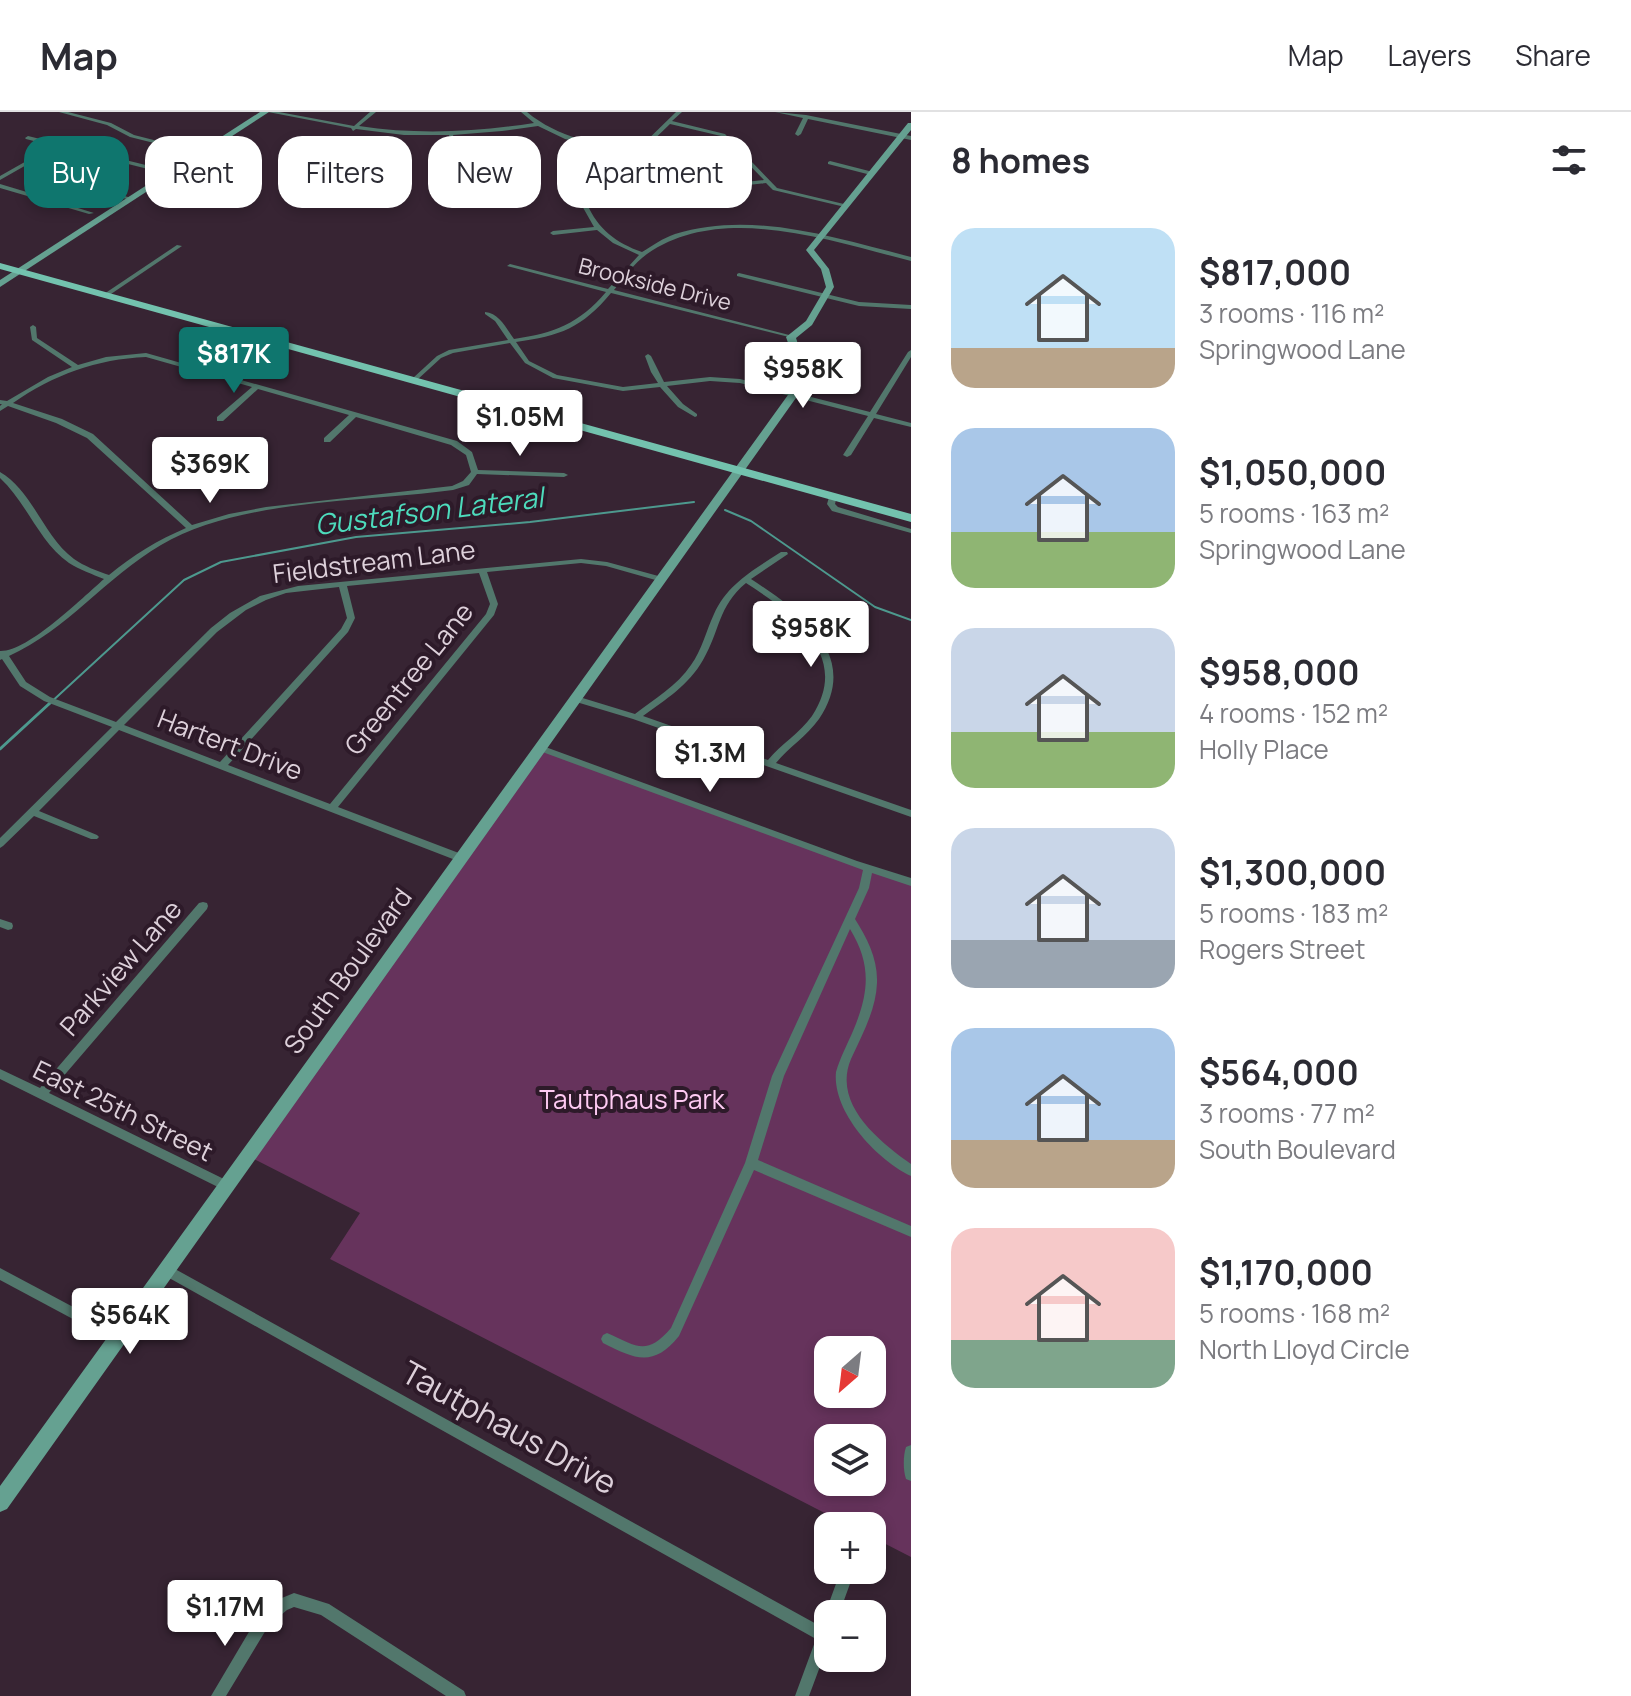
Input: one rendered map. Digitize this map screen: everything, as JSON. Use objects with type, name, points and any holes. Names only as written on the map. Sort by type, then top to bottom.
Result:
[{"type":"main road","points":[[0,266],[911,518]]},
{"type":"street","points":[[62,112],[109,124],[145,139]]},
{"type":"street","points":[[229,136],[268,112],[393,135],[451,136],[539,124]]},
{"type":"street","points":[[353,129],[373,112]]},
{"type":"street","points":[[524,112],[539,124],[568,136]]},
{"type":"street","points":[[653,136],[679,112]]},
{"type":"street","points":[[778,112],[906,137]]},
{"type":"street","points":[[798,134],[806,117]]},
{"type":"street","points":[[668,122],[719,133],[765,182],[779,191],[845,205]]},
{"type":"street","points":[[793,394],[802,373],[791,337],[799,334],[826,296],[830,280],[810,250],[871,173],[906,137],[911,125]]},
{"type":"street","points":[[830,163],[871,173]]},
{"type":"street","points":[[0,178],[24,164]]},
{"type":"street","points":[[752,183],[765,182]]},
{"type":"street","points":[[0,186],[24,193]]},
{"type":"street","points":[[0,284],[145,189]]},
{"type":"street","points":[[74,208],[91,213]]},
{"type":"street","points":[[586,208],[598,228],[617,244],[643,254]]},
{"type":"street","points":[[415,379],[439,357],[451,351],[545,334],[572,325],[611,291],[643,254],[681,234],[725,226],[772,229],[911,259]]},
{"type":"street","points":[[553,233],[598,228]]},
{"type":"street","points":[[106,295],[179,246]]},
{"type":"street","name":"Brookside Drive","points":[[510,266],[791,337]]},
{"type":"street","points":[[739,275],[870,305],[911,307]]},
{"type":"street","points":[[487,313],[497,320],[527,362],[547,375],[611,388],[665,386],[710,379],[772,388],[911,425]]},
{"type":"street","points":[[33,327],[34,339],[77,367]]},
{"type":"street","points":[[2,405],[77,367],[106,357],[146,355],[460,446],[469,454],[474,474]]},
{"type":"street","points":[[648,356],[665,386],[685,410],[695,415]]},
{"type":"street","points":[[847,455],[909,358]]},
{"type":"street","points":[[220,419],[258,386]]},
{"type":"street","name":"South Boulevard","points":[[0,1502],[793,394]]},
{"type":"street","points":[[2,405],[59,421],[90,436],[191,528]]},
{"type":"street","points":[[327,440],[355,414]]},
{"type":"street","points":[[0,474],[19,493],[65,555],[78,565],[110,578]]},
{"type":"street","points":[[1,655],[42,638],[137,555],[191,528],[256,511],[453,488],[474,474],[564,475]]},
{"type":"street","points":[[833,496],[831,504],[835,509],[911,531]]},
{"type":"street","points":[[636,717],[678,686],[693,669],[720,607],[745,579],[784,554]]},
{"type":"street","name":"Fieldstream Lane","points":[[0,844],[238,609],[260,597],[286,590],[593,561],[659,579]]},
{"type":"street","name":"Greentree Lane","points":[[333,807],[490,615],[494,604],[482,571]]},
{"type":"street","points":[[745,579],[784,604],[810,628],[819,641],[831,677],[829,691],[818,714],[769,765]]},
{"type":"street","points":[[223,765],[345,630],[351,618],[343,585]]},
{"type":"street","name":"Hartert Drive","points":[[1,655],[23,684],[51,700],[461,858]]},
{"type":"street","points":[[576,699],[636,717],[911,814]]},
{"type":"street","points":[[540,748],[911,882]]},
{"type":"street","points":[[33,812],[94,837]]},
{"type":"street","points":[[607,1339],[628,1349],[649,1353],[663,1348],[675,1332],[751,1163],[778,1076],[850,919],[868,869]]},
{"type":"street","name":"Parkview Lane","points":[[41,1095],[203,906]]},
{"type":"street","points":[[850,919],[865,947],[873,986],[869,1009],[842,1072],[843,1090],[848,1106],[867,1133],[911,1171]]},
{"type":"street","name":"East 25th Street","points":[[0,1074],[226,1186]]},
{"type":"street","points":[[751,1163],[911,1232]]},
{"type":"street","name":"Tautphaus Drive","points":[[166,1270],[814,1623]]},
{"type":"street","points":[[0,1274],[118,1337]]},
{"type":"street","points":[[910,1456],[911,1474]]},
{"type":"street","points":[[218,1696],[264,1620],[282,1605],[301,1600],[324,1609],[459,1696]]},
{"type":"street","points":[[802,1696],[814,1663]]},
{"type":"green space","name":"Tautphaus Park","points":[[540,748],[911,882],[911,1557],[886,1544],[886,1512],[823,1512],[330,1259],[360,1213],[248,1156]]},
{"type":"waterway","name":"Gustafson Lateral","points":[[48,705],[184,580],[221,562],[356,537],[530,522],[694,502]]},
{"type":"waterway","name":"Gustafson Lateral","points":[[725,510],[751,521],[875,607],[911,620]]},
{"type":"waterway","name":"Gustafson Lateral","points":[[0,749],[50,703]]}]
